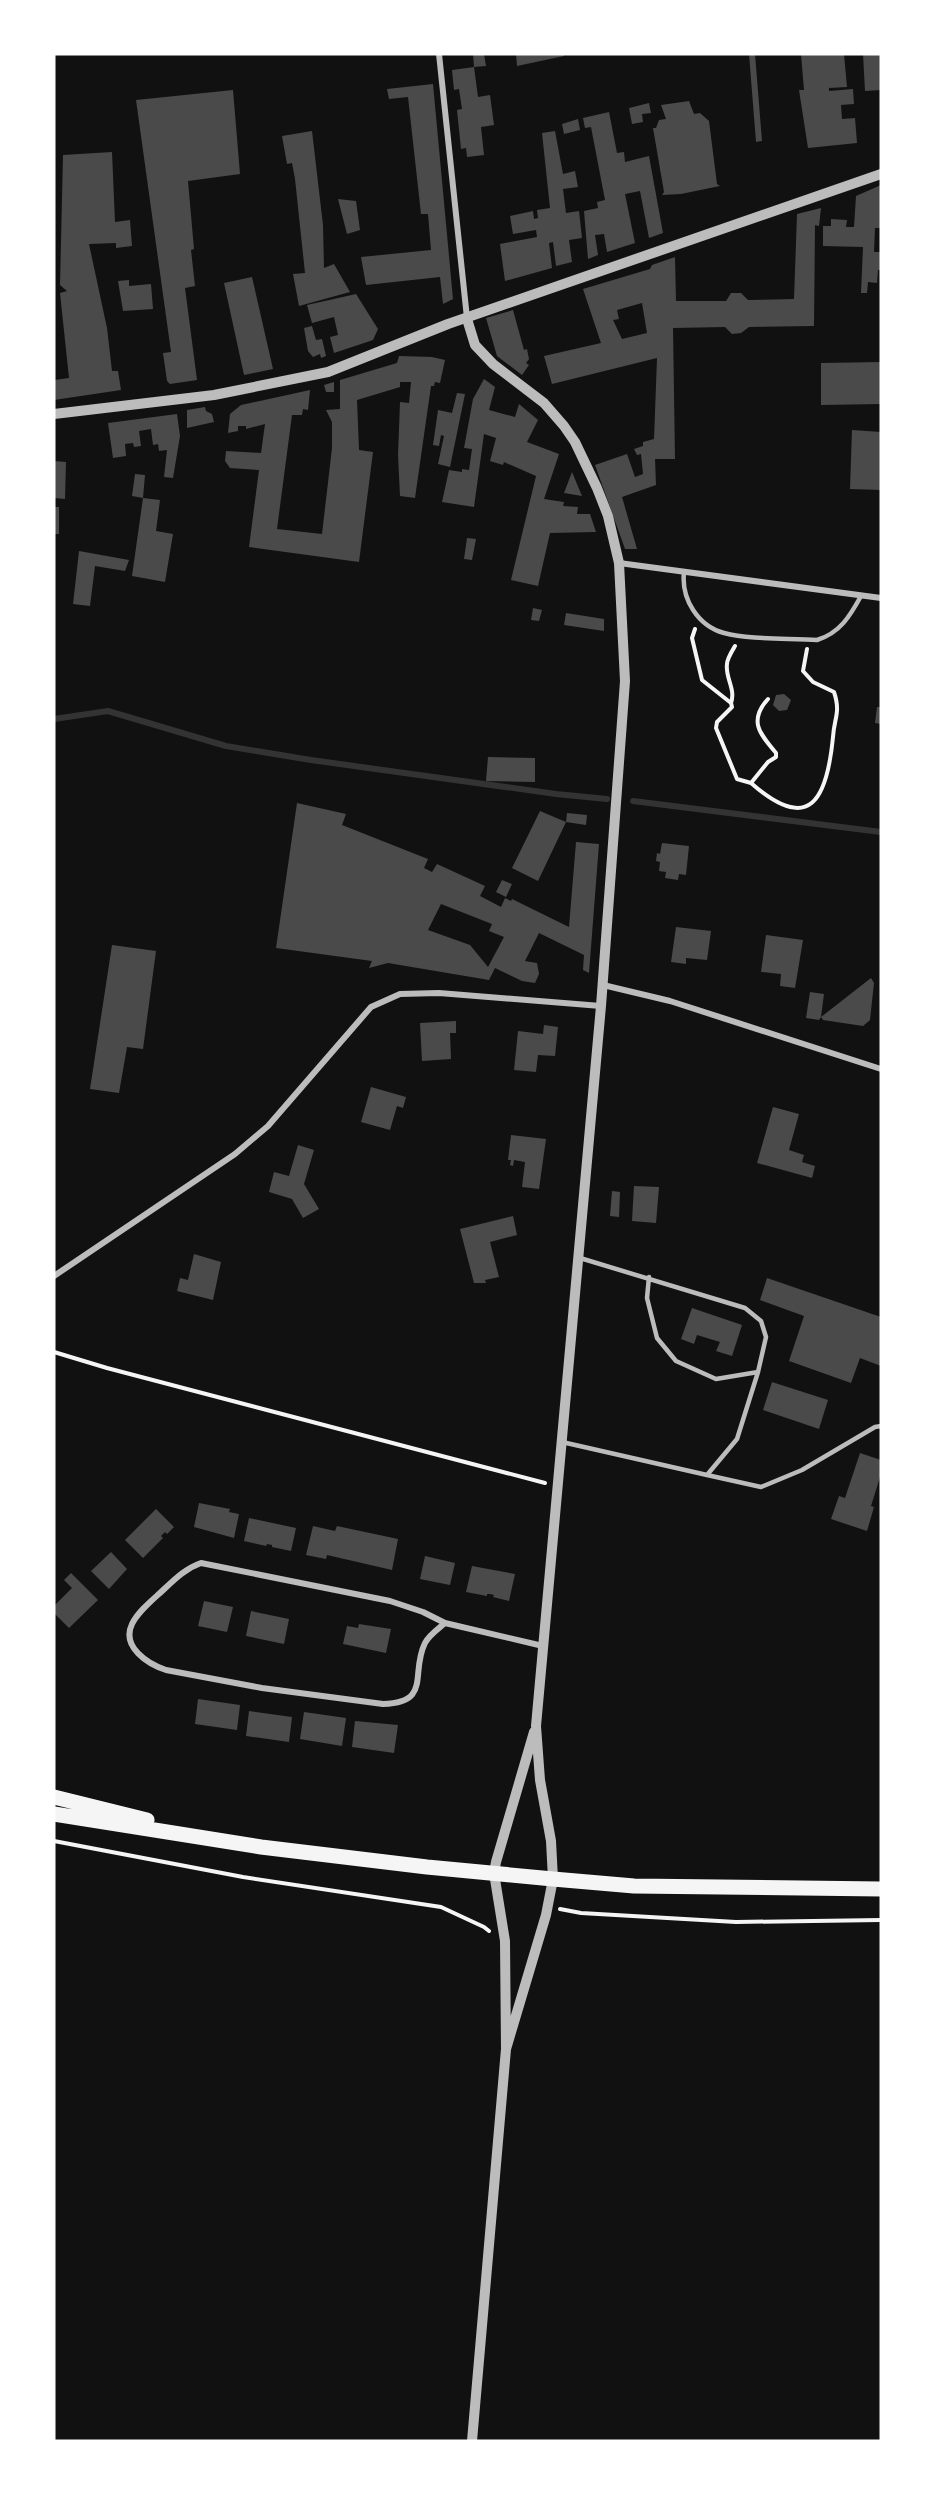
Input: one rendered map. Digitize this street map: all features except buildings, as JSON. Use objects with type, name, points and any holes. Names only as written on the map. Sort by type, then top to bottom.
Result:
[{"type":"main road","points":[[54,1797],[261,1847]]},
{"type":"main road","points":[[54,1814],[261,1847],[553,1879],[634,1886],[881,1889]]},
{"type":"street","points":[[439,54],[467,319],[475,345],[493,364],[544,404],[575,442],[608,516],[619,563],[625,681],[603,984],[536,1726],[540,1780],[550,1841],[553,1879],[506,2049]]},
{"type":"street","points":[[54,414],[214,395],[328,372],[467,319],[881,174]]},
{"type":"street","points":[[619,563],[881,598]]},
{"type":"street","points":[[603,984],[669,1002],[881,1069]]},
{"type":"street","points":[[54,1276],[235,1154],[268,1126],[371,1007],[400,994],[440,993],[601,1006]]},
{"type":"street","points":[[445,1623],[425,1641],[415,1692],[408,1700],[391,1704],[262,1688],[166,1670],[151,1665],[138,1656],[129,1633],[132,1624],[143,1609],[187,1568],[201,1563],[390,1600],[445,1623],[543,1646]]},
{"type":"street","points":[[472,2441],[506,2049],[506,1951],[494,1873],[536,1726]]},
{"type":"lane","points":[[684,572],[688,603],[709,626],[724,633],[817,640],[830,636],[841,627],[861,596]]},
{"type":"lane","points":[[577,1257],[745,1308],[761,1321],[766,1337],[758,1372],[737,1439],[707,1474]]},
{"type":"lane","points":[[649,1277],[647,1298],[657,1338],[676,1361],[716,1379],[758,1372]]},
{"type":"lane","points":[[562,1442],[761,1487],[802,1470],[881,1425]]},
{"type":"path","points":[[700,617],[692,638],[702,680],[731,703]]},
{"type":"path","points":[[740,634],[726,664],[728,680],[734,695],[732,707],[717,722],[716,728],[737,779],[751,783],[766,796],[784,806],[797,808],[813,804],[821,794],[831,759],[838,705],[834,692],[813,682],[803,671],[808,639]]},
{"type":"path","points":[[751,783],[768,762],[776,757],[777,753],[760,732],[757,720],[760,707],[768,699]]},
{"type":"path","points":[[54,1352],[107,1368],[558,1486]]},
{"type":"path","points":[[54,1841],[243,1877],[441,1908],[484,1927],[506,1951]]},
{"type":"path","points":[[547,1907],[581,1913],[736,1922],[881,1920]]},
{"type":"waterway","points":[[54,719],[108,711],[226,746],[311,760],[607,799]]},
{"type":"waterway","points":[[633,801],[881,832]]}]
